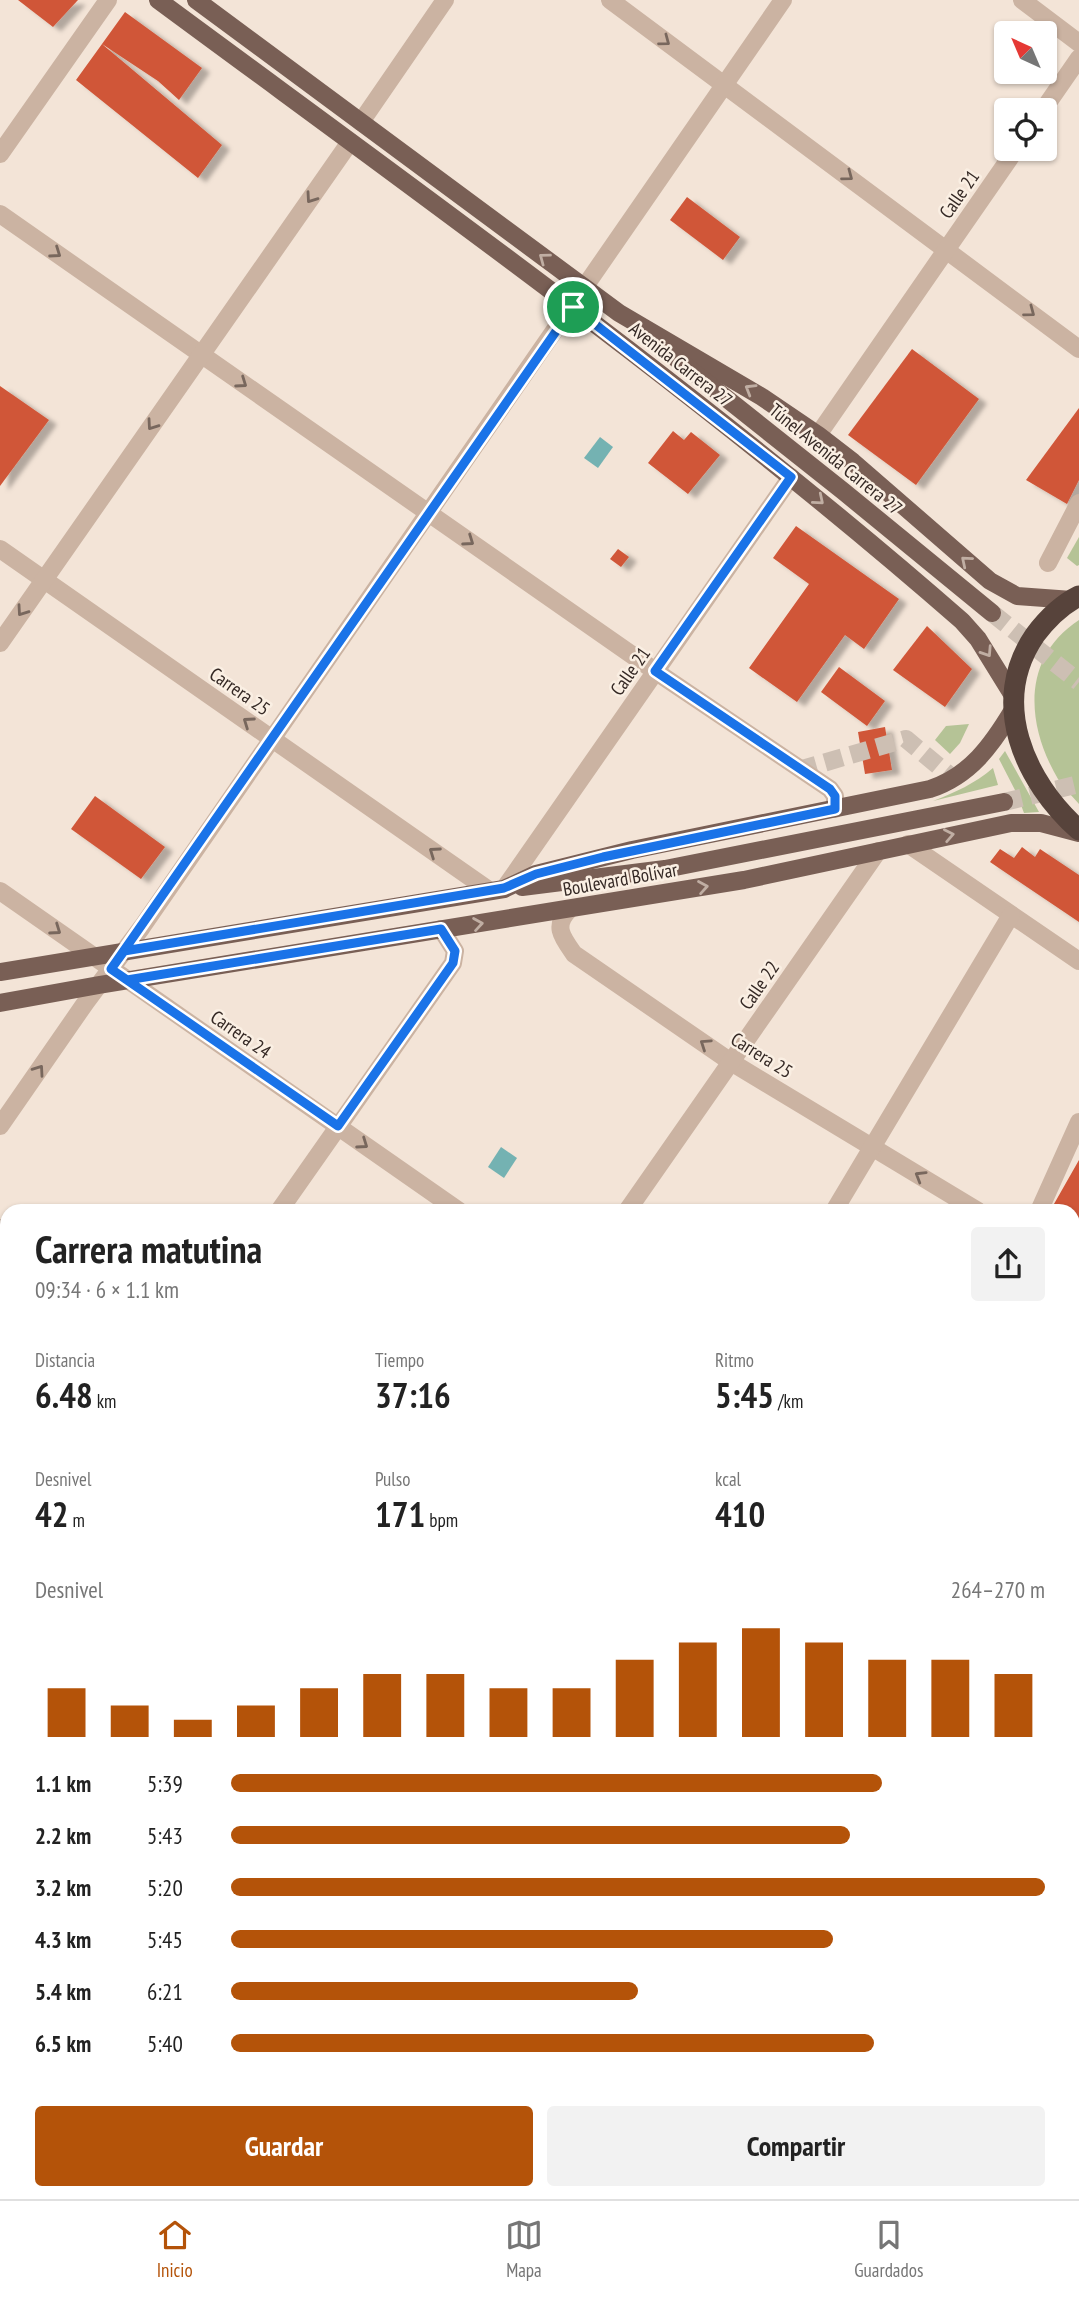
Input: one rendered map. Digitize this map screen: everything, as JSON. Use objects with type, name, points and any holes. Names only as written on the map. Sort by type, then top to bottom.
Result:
[{"type":"highway","points":[[1075,598],[1054,612],[1029,644],[1018,669],[1012,702],[1017,731],[1037,782],[1060,814],[1079,832]]},
{"type":"main road","name":"Avenida Carrera 27","points":[[158,0],[573,307],[791,477],[962,621],[978,639],[1012,702]]},
{"type":"main road","name":"Avenida Carrera 27","points":[[196,0],[619,313],[752,390],[818,435],[990,581],[1017,596],[1075,598]]},
{"type":"main road","name":"Túnel Avenida Carrera 27","points":[[619,313],[992,613]]},
{"type":"main road","name":"Boulevard Bolívar","points":[[0,972],[497,890],[536,874],[603,857],[930,789],[954,779],[975,763],[999,733],[1012,702]]},
{"type":"main road","points":[[497,890],[665,869],[1004,802]]},
{"type":"main road","name":"Boulevard Bolívar","points":[[0,1003],[744,880],[1022,822],[1079,832]]},
{"type":"street","points":[[0,154],[108,0]]},
{"type":"street","points":[[361,122],[445,0]]},
{"type":"street","points":[[610,0],[1079,349]]},
{"type":"street","points":[[0,1126],[573,307],[783,0]]},
{"type":"street","points":[[1022,0],[1079,43]]},
{"type":"street","points":[[1051,98],[1079,58]]},
{"type":"street","points":[[0,643],[350,142]]},
{"type":"street","name":"Calle 21","points":[[818,435],[1008,161]]},
{"type":"street","points":[[0,214],[655,671],[830,789],[835,796],[835,809]]},
{"type":"street","name":"Calle 21","points":[[497,890],[791,477]]},
{"type":"street","points":[[1048,563],[1079,503]]},
{"type":"street","name":"Carrera 25","points":[[0,549],[271,738],[497,890]]},
{"type":"street","points":[[908,844],[1079,961]]},
{"type":"street","name":"Calle 22","points":[[632,1204],[878,851]]},
{"type":"street","name":"Carrera 24","points":[[0,891],[449,1204]]},
{"type":"street","name":"Carrera 25","points":[[569,909],[559,924],[563,939],[573,954],[731,1062],[966,1204]]},
{"type":"street","points":[[838,1204],[1011,915]]},
{"type":"street","points":[[284,1204],[453,963],[455,951],[441,929]]},
{"type":"street","points":[[1042,1204],[1079,1122]]},
{"type":"green space","points":[[1079,537],[1079,565],[1077,566],[1067,558]]},
{"type":"green space","points":[[1079,620],[1079,804],[1058,779],[1047,758],[1035,715],[1035,694],[1038,673],[1047,653],[1060,636]]},
{"type":"green space","points":[[969,724],[960,743],[950,754],[935,740],[946,726]]},
{"type":"green space","points":[[1005,751],[1039,812],[1024,813],[999,759]]},
{"type":"green space","points":[[993,768],[998,785],[933,801],[979,779]]},
{"type":"water","points":[[600,437],[613,447],[598,468],[584,458]]},
{"type":"water","points":[[501,1147],[517,1158],[504,1178],[488,1167]]},
{"type":"building","points":[[18,0],[78,0],[53,27]]},
{"type":"building","points":[[125,12],[202,68],[179,100],[158,81],[102,44]]},
{"type":"building","points":[[102,44],[222,145],[198,178],[76,80]]},
{"type":"building","points":[[687,197],[740,237],[723,260],[670,220]]},
{"type":"building","points":[[912,349],[979,399],[916,485],[848,435]]},
{"type":"building","points":[[0,386],[49,420],[0,486]]},
{"type":"building","points":[[1079,408],[1079,480],[1067,504],[1026,480]]},
{"type":"building","points":[[673,431],[684,440],[691,432],[720,455],[688,494],[648,463]]},
{"type":"building","points":[[796,526],[899,599],[864,649],[845,635],[797,702],[749,668],[809,584],[773,558]]},
{"type":"building","points":[[618,549],[629,557],[621,567],[610,559]]},
{"type":"building","points":[[927,626],[972,669],[945,707],[893,670]]},
{"type":"building","points":[[839,667],[885,701],[867,726],[821,692]]},
{"type":"building","points":[[885,727],[892,770],[865,774],[858,732]]},
{"type":"building","points":[[95,796],[165,847],[141,879],[71,829]]},
{"type":"building","points":[[1022,847],[1035,857],[1040,849],[1079,875],[1079,922],[990,862],[1000,849],[1014,858]]},
{"type":"building","points":[[1079,1160],[1079,1204],[1054,1204]]},
{"type":"tunnel","points":[[992,613],[1079,682]]},
{"type":"tunnel","points":[[799,770],[906,739],[954,779]]},
{"type":"tunnel","points":[[1004,802],[1079,784]]},
{"type":"route","points":[[573,307],[111,969],[127,980],[441,929],[455,951],[453,963],[338,1126],[111,969],[124,951],[504,888],[536,874],[632,850],[835,809],[835,796],[830,789],[655,671],[791,477],[573,307]]}]
